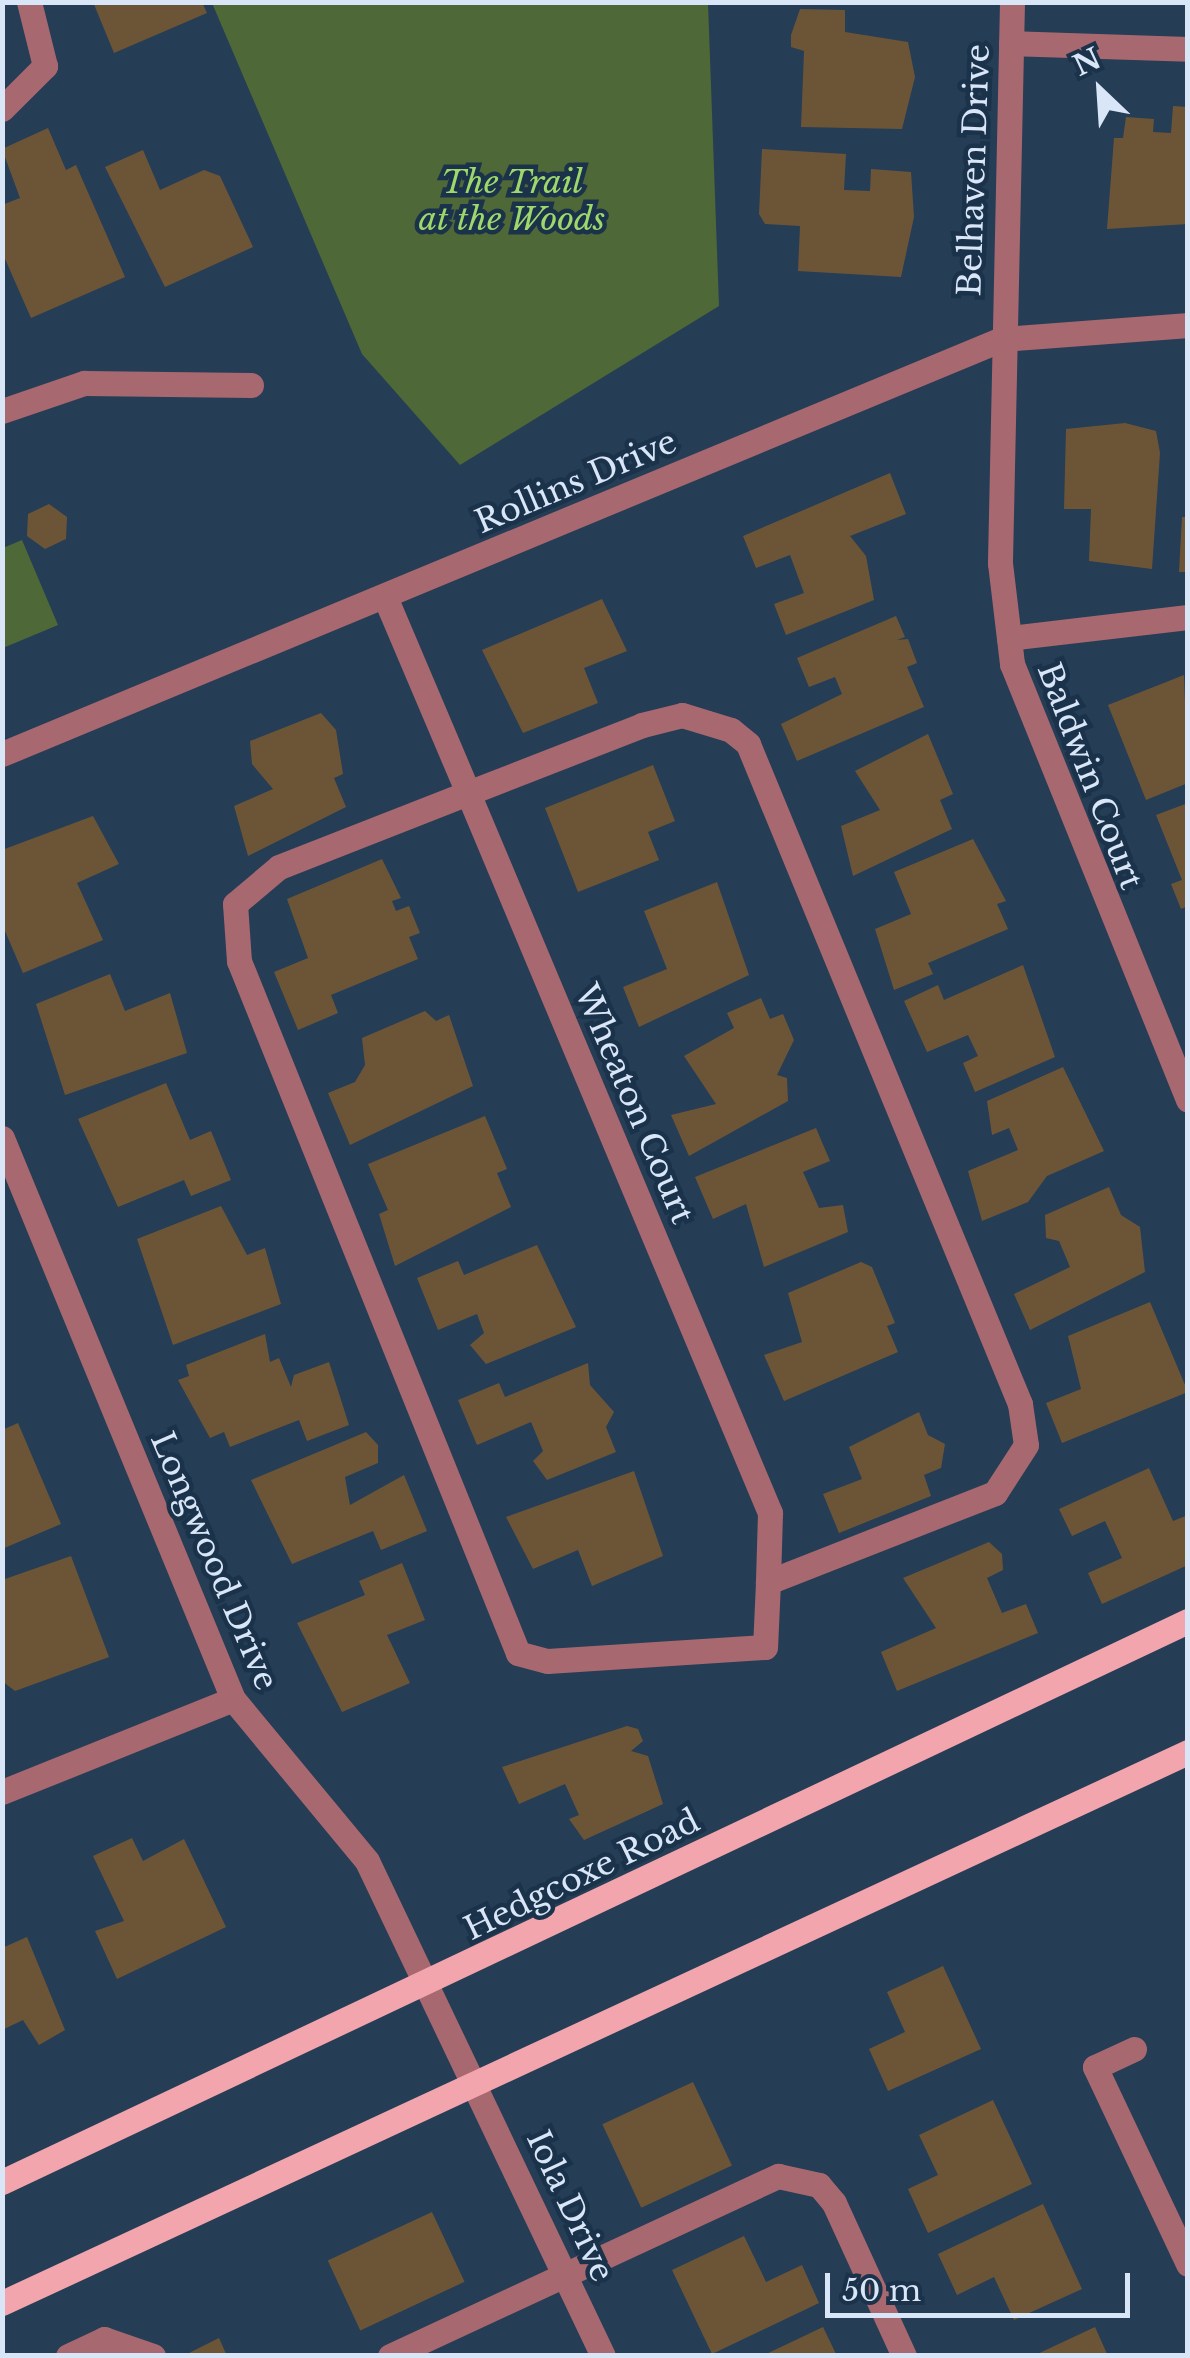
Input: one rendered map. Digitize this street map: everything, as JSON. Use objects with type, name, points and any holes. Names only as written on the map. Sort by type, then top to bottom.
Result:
[{"type":"main road","name":"Hedgcoxe Road","points":[[2,2182],[432,1983],[1188,1621]]},
{"type":"main road","points":[[2,2303],[1188,1752]]},
{"type":"street","points":[[2,109],[45,66],[28,2]]},
{"type":"street","name":"Belhaven Drive","points":[[1002,339],[1012,2]]},
{"type":"street","points":[[1010,43],[1188,49]]},
{"type":"street","name":"Rollins Drive","points":[[2,754],[1002,339],[1188,325]]},
{"type":"street","name":"Baldwin Court","points":[[1002,339],[1000,563],[1009,638],[1041,755],[1188,1100]]},
{"type":"street","points":[[2,411],[84,383],[251,385]]},
{"type":"street","name":"Wheaton Court","points":[[385,598],[468,794],[770,1513],[765,1647],[547,1662],[518,1653],[239,960],[231,929],[245,890],[279,868],[468,794]]},
{"type":"street","points":[[1009,638],[1188,617]]},
{"type":"street","points":[[468,794],[682,714],[710,718],[748,744],[1020,1404],[1026,1445],[995,1493],[768,1582]]},
{"type":"street","name":"Longwood Drive","points":[[2,1138],[233,1699],[367,1861],[432,1983],[477,2083]]},
{"type":"street","points":[[2,1792],[233,1699]]},
{"type":"street","points":[[1134,2049],[1095,2067],[1188,2264]]},
{"type":"street","name":"Iola Drive","points":[[477,2083],[604,2356]]},
{"type":"street","points":[[390,2356],[740,2191],[794,2177],[834,2203],[904,2356]]},
{"type":"street","points":[[68,2356],[104,2339],[153,2356]]},
{"type":"green space","name":"The Trail at the Woods","points":[[212,3],[708,3],[719,306],[460,465],[362,354]]},
{"type":"green space","points":[[22,540],[58,625],[3,648],[3,548]]},
{"type":"building","points":[[93,2],[202,2],[207,13],[114,53]]},
{"type":"building","points":[[800,9],[845,10],[845,32],[908,42],[915,77],[902,129],[801,127],[804,51],[791,47]]},
{"type":"building","points":[[1173,106],[1188,107],[1188,224],[1107,229],[1114,138],[1123,138],[1126,117],[1154,119],[1153,132],[1171,133]]},
{"type":"building","points":[[48,128],[66,170],[76,165],[125,277],[31,318],[2,252],[2,205],[20,198],[2,149]]},
{"type":"building","points":[[762,149],[846,154],[844,190],[870,191],[871,169],[911,172],[914,217],[901,277],[798,271],[800,226],[765,224],[759,214]]},
{"type":"building","points":[[143,150],[160,190],[204,170],[220,176],[253,247],[165,287],[105,167]]},
{"type":"building","points":[[1125,423],[1156,431],[1160,453],[1152,569],[1089,561],[1091,509],[1064,509],[1066,429]]},
{"type":"building","points":[[890,473],[906,514],[850,536],[866,556],[874,600],[786,635],[774,604],[804,593],[790,555],[756,568],[743,536]]},
{"type":"building","points":[[49,504],[67,517],[66,539],[45,549],[27,536],[28,514]]},
{"type":"building","points":[[1182,517],[1188,517],[1188,572],[1179,572]]},
{"type":"building","points":[[602,599],[627,651],[584,668],[598,703],[523,733],[482,650]]},
{"type":"building","points":[[896,616],[905,637],[897,640],[908,639],[917,663],[907,667],[924,707],[797,761],[781,724],[842,694],[835,677],[809,687],[797,658]]},
{"type":"building","points":[[1184,675],[1188,783],[1146,800],[1108,705]]},
{"type":"building","points":[[321,713],[336,730],[343,774],[334,778],[346,807],[248,856],[234,806],[273,789],[252,764],[250,741]]},
{"type":"building","points":[[928,734],[953,794],[940,800],[952,829],[853,876],[841,826],[880,810],[855,771]]},
{"type":"building","points":[[653,765],[675,821],[648,832],[659,860],[578,892],[545,808]]},
{"type":"building","points":[[1188,803],[1188,906],[1181,909],[1171,884],[1182,880],[1156,815]]},
{"type":"building","points":[[93,816],[119,864],[77,883],[103,940],[23,973],[2,924],[2,850]]},
{"type":"building","points":[[973,839],[1006,901],[997,904],[1008,929],[928,963],[933,974],[894,990],[875,929],[911,914],[894,872]]},
{"type":"building","points":[[382,859],[401,898],[392,901],[396,911],[409,906],[420,933],[409,937],[418,959],[331,995],[338,1013],[298,1030],[274,972],[308,958],[287,899]]},
{"type":"building","points":[[717,882],[749,975],[639,1027],[623,987],[667,969],[644,911]]},
{"type":"building","points":[[1023,965],[1055,1057],[975,1092],[963,1063],[978,1056],[968,1035],[927,1052],[904,1001],[938,985],[944,1000]]},
{"type":"building","points":[[110,974],[125,1011],[170,993],[187,1053],[65,1095],[36,1004]]},
{"type":"building","points":[[761,998],[770,1019],[783,1014],[794,1040],[777,1075],[787,1078],[788,1101],[689,1156],[671,1115],[716,1104],[684,1056],[734,1028],[727,1013]]},
{"type":"building","points":[[425,1011],[436,1021],[449,1015],[473,1086],[350,1145],[328,1093],[355,1082],[365,1065],[362,1038]]},
{"type":"building","points":[[1063,1067],[1104,1151],[1047,1176],[1028,1202],[982,1221],[968,1171],[1018,1150],[1009,1128],[992,1135],[987,1101]]},
{"type":"building","points":[[166,1083],[190,1140],[211,1131],[231,1180],[191,1196],[184,1180],[118,1207],[78,1119]]},
{"type":"building","points":[[485,1116],[507,1169],[497,1173],[511,1207],[395,1266],[379,1214],[388,1210],[368,1164]]},
{"type":"building","points":[[816,1128],[830,1161],[803,1172],[819,1208],[843,1205],[848,1232],[764,1267],[746,1204],[713,1219],[695,1177]]},
{"type":"building","points":[[1109,1187],[1121,1215],[1140,1227],[1145,1272],[1030,1330],[1014,1294],[1070,1267],[1059,1241],[1046,1238],[1045,1215]]},
{"type":"building","points":[[221,1206],[247,1255],[265,1248],[281,1304],[173,1345],[137,1239]]},
{"type":"building","points":[[537,1245],[576,1327],[486,1364],[470,1345],[484,1333],[477,1314],[438,1330],[417,1278],[458,1261],[464,1275]]},
{"type":"building","points":[[861,1262],[872,1267],[895,1323],[887,1326],[898,1352],[784,1401],[764,1355],[802,1342],[788,1293]]},
{"type":"building","points":[[1150,1302],[1188,1392],[1062,1443],[1046,1403],[1081,1389],[1068,1336]]},
{"type":"building","points":[[265,1334],[270,1362],[279,1358],[291,1387],[294,1375],[329,1362],[349,1425],[307,1441],[299,1420],[230,1447],[224,1432],[210,1438],[178,1380],[189,1376],[186,1365]]},
{"type":"building","points":[[588,1363],[590,1385],[614,1412],[606,1427],[616,1452],[547,1480],[533,1461],[543,1451],[531,1422],[477,1445],[458,1400],[499,1383],[505,1397]]},
{"type":"building","points":[[919,1412],[928,1435],[945,1444],[941,1468],[924,1475],[931,1496],[839,1533],[823,1494],[862,1479],[849,1447]]},
{"type":"building","points":[[18,1423],[61,1524],[2,1549],[2,1430]]},
{"type":"building","points":[[366,1432],[378,1445],[378,1463],[345,1477],[350,1505],[404,1475],[427,1531],[381,1550],[373,1531],[292,1564],[251,1480]]},
{"type":"building","points":[[1149,1468],[1173,1521],[1188,1515],[1188,1565],[1102,1604],[1088,1573],[1122,1558],[1105,1521],[1072,1536],[1059,1509]]},
{"type":"building","points":[[634,1471],[663,1556],[592,1586],[578,1550],[533,1569],[506,1517]]},
{"type":"building","points":[[989,1542],[1002,1554],[1003,1570],[987,1578],[1002,1613],[1026,1604],[1038,1633],[897,1691],[881,1652],[936,1628],[903,1578]]},
{"type":"building","points":[[71,1556],[109,1657],[15,1691],[2,1681],[2,1580]]},
{"type":"building","points":[[402,1563],[425,1620],[387,1635],[410,1683],[342,1712],[297,1623],[365,1595],[359,1581]]},
{"type":"building","points":[[627,1726],[638,1729],[643,1741],[631,1751],[648,1756],[663,1804],[584,1840],[569,1819],[579,1815],[565,1784],[519,1804],[502,1767]]},
{"type":"building","points":[[132,1838],[143,1861],[184,1839],[226,1927],[117,1979],[95,1931],[124,1921],[93,1856]]},
{"type":"building","points":[[27,1937],[65,2030],[39,2045],[23,2020],[2,2030],[2,1948]]},
{"type":"building","points":[[943,1966],[981,2049],[888,2091],[869,2049],[905,2032],[887,1992]]},
{"type":"building","points":[[693,2082],[732,2165],[641,2208],[602,2124]]},
{"type":"building","points":[[993,2100],[1032,2184],[928,2233],[908,2189],[938,2175],[919,2135]]},
{"type":"building","points":[[1043,2204],[1082,2289],[1014,2320],[994,2277],[957,2295],[938,2254]]},
{"type":"building","points":[[432,2212],[465,2282],[360,2330],[328,2261]]},
{"type":"building","points":[[744,2236],[766,2282],[802,2265],[819,2303],[712,2354],[672,2270]]},
{"type":"building","points":[[823,2327],[837,2356],[762,2356]]},
{"type":"building","points":[[1095,2327],[1108,2356],[1033,2356]]},
{"type":"building","points":[[219,2338],[227,2356],[183,2356]]}]
